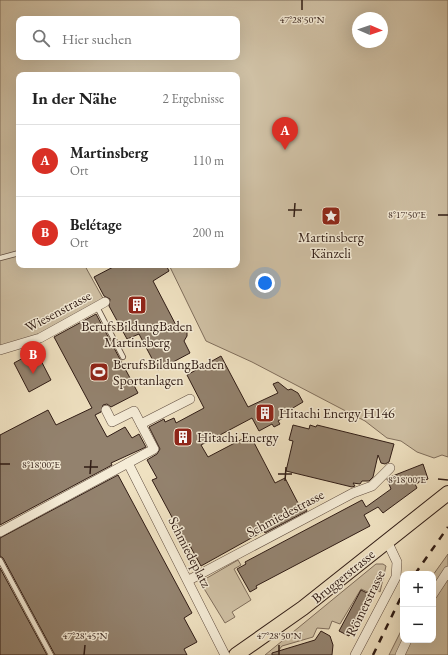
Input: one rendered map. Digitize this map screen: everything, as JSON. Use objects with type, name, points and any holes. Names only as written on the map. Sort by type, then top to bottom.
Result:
[{"type":"main road","name":"Bruggerstrasse","points":[[236,655],[303,608],[448,493]]},
{"type":"street","name":"Wiesenstrasse","points":[[0,350],[34,341],[101,305]]},
{"type":"street","points":[[141,424],[190,398]]},
{"type":"street","points":[[0,532],[154,449],[134,411],[112,422],[106,410]]},
{"type":"street","name":"Schmiedeplatz","points":[[128,463],[189,580],[225,655]]},
{"type":"street","name":"Schmiedestrasse","points":[[189,580],[353,493],[370,488],[390,468]]},
{"type":"street","name":"Römerstrasse","points":[[355,655],[396,577],[397,562],[387,542]]},
{"type":"street","points":[[436,589],[448,571]]},
{"type":"street","points":[[400,655],[406,643]]},
{"type":"lane","points":[[0,258],[16,254]]},
{"type":"lane","points":[[101,305],[123,357]]},
{"type":"lane","points":[[0,560],[51,655]]},
{"type":"shaded area","points":[[0,0],[448,0],[448,457],[442,455],[434,458],[417,452],[401,441],[387,438],[365,421],[252,362],[206,341],[170,268],[240,268],[240,72],[16,72],[16,268],[86,268],[105,302],[46,335],[0,350]]},
{"type":"shaded area","points":[[448,554],[448,655],[389,655],[400,633],[400,643],[436,643],[436,571]]},
{"type":"shaded area","points":[[238,560],[241,565],[234,569],[251,600],[232,612],[235,617],[225,623],[200,582]]},
{"type":"shaded area","points":[[376,564],[383,564],[386,566],[380,592],[373,587],[370,593],[361,589],[340,624],[332,621],[329,629],[317,628],[313,637],[282,646],[275,655],[265,655]]},
{"type":"building","name":"BerufsBildungBaden Martinsberg","points":[[111,268],[168,268],[169,271],[153,281],[179,331],[185,329],[187,332],[187,336],[184,341],[190,353],[158,370],[139,334],[127,339],[109,306],[110,299],[104,296],[94,277]]},
{"type":"building","points":[[96,314],[138,393],[111,407],[107,404],[103,405],[101,412],[95,415],[107,437],[125,427],[132,438],[139,434],[146,447],[111,463],[112,465],[0,525],[0,435],[48,410],[56,425],[92,408],[54,337]]},
{"type":"building","points":[[36,351],[51,380],[29,392],[14,363]]},
{"type":"building","points":[[221,356],[248,407],[278,393],[273,384],[278,382],[288,390],[291,389],[298,393],[303,402],[281,415],[283,418],[278,421],[280,424],[274,427],[272,424],[259,431],[252,418],[201,445],[208,457],[250,435],[275,483],[285,478],[299,505],[303,503],[307,511],[265,533],[264,531],[201,566],[189,544],[187,545],[152,480],[157,478],[147,460],[157,454],[160,449],[149,427],[164,419],[165,422],[174,418],[176,423],[204,408],[187,375]]},
{"type":"building","points":[[293,425],[309,429],[310,425],[316,427],[317,425],[394,444],[389,462],[385,464],[381,463],[378,455],[373,477],[369,481],[362,481],[360,484],[353,483],[355,486],[352,487],[286,471],[293,441],[289,440]]},
{"type":"building","points":[[423,464],[428,479],[415,484],[417,488],[383,513],[378,507],[364,515],[370,526],[256,586],[257,588],[250,592],[237,569],[246,564],[245,562],[362,500],[366,507],[391,489],[387,479]]},
{"type":"building","points":[[118,475],[192,613],[184,618],[197,642],[184,649],[187,655],[55,655],[3,558],[0,556],[0,538]]},
{"type":"building","points":[[0,568],[47,655],[0,655]]},
{"type":"building","points":[[361,590],[371,595],[349,636],[339,631]]},
{"type":"building","points":[[321,631],[330,636],[333,645],[332,655],[272,655],[272,653],[315,640]]},
{"type":"railway","points":[[417,571],[448,527]]},
{"type":"railway","points":[[373,655],[400,599]]},
{"type":"place","name":"Martinsberg","points":[[285,150]]},
{"type":"place","name":"Martinsberg Känzeli","points":[[331,216]]},
{"type":"place","name":"BerufsBildungBaden Martinsberg","points":[[137,305]]},
{"type":"place","name":"BerufsBildungBaden Sportanlagen","points":[[99,372]]},
{"type":"place","name":"Belétage","points":[[33,374]]},
{"type":"place","name":"Hitachi Energy H146","points":[[265,413]]},
{"type":"place","name":"Hitachi Energy","points":[[183,437]]}]
